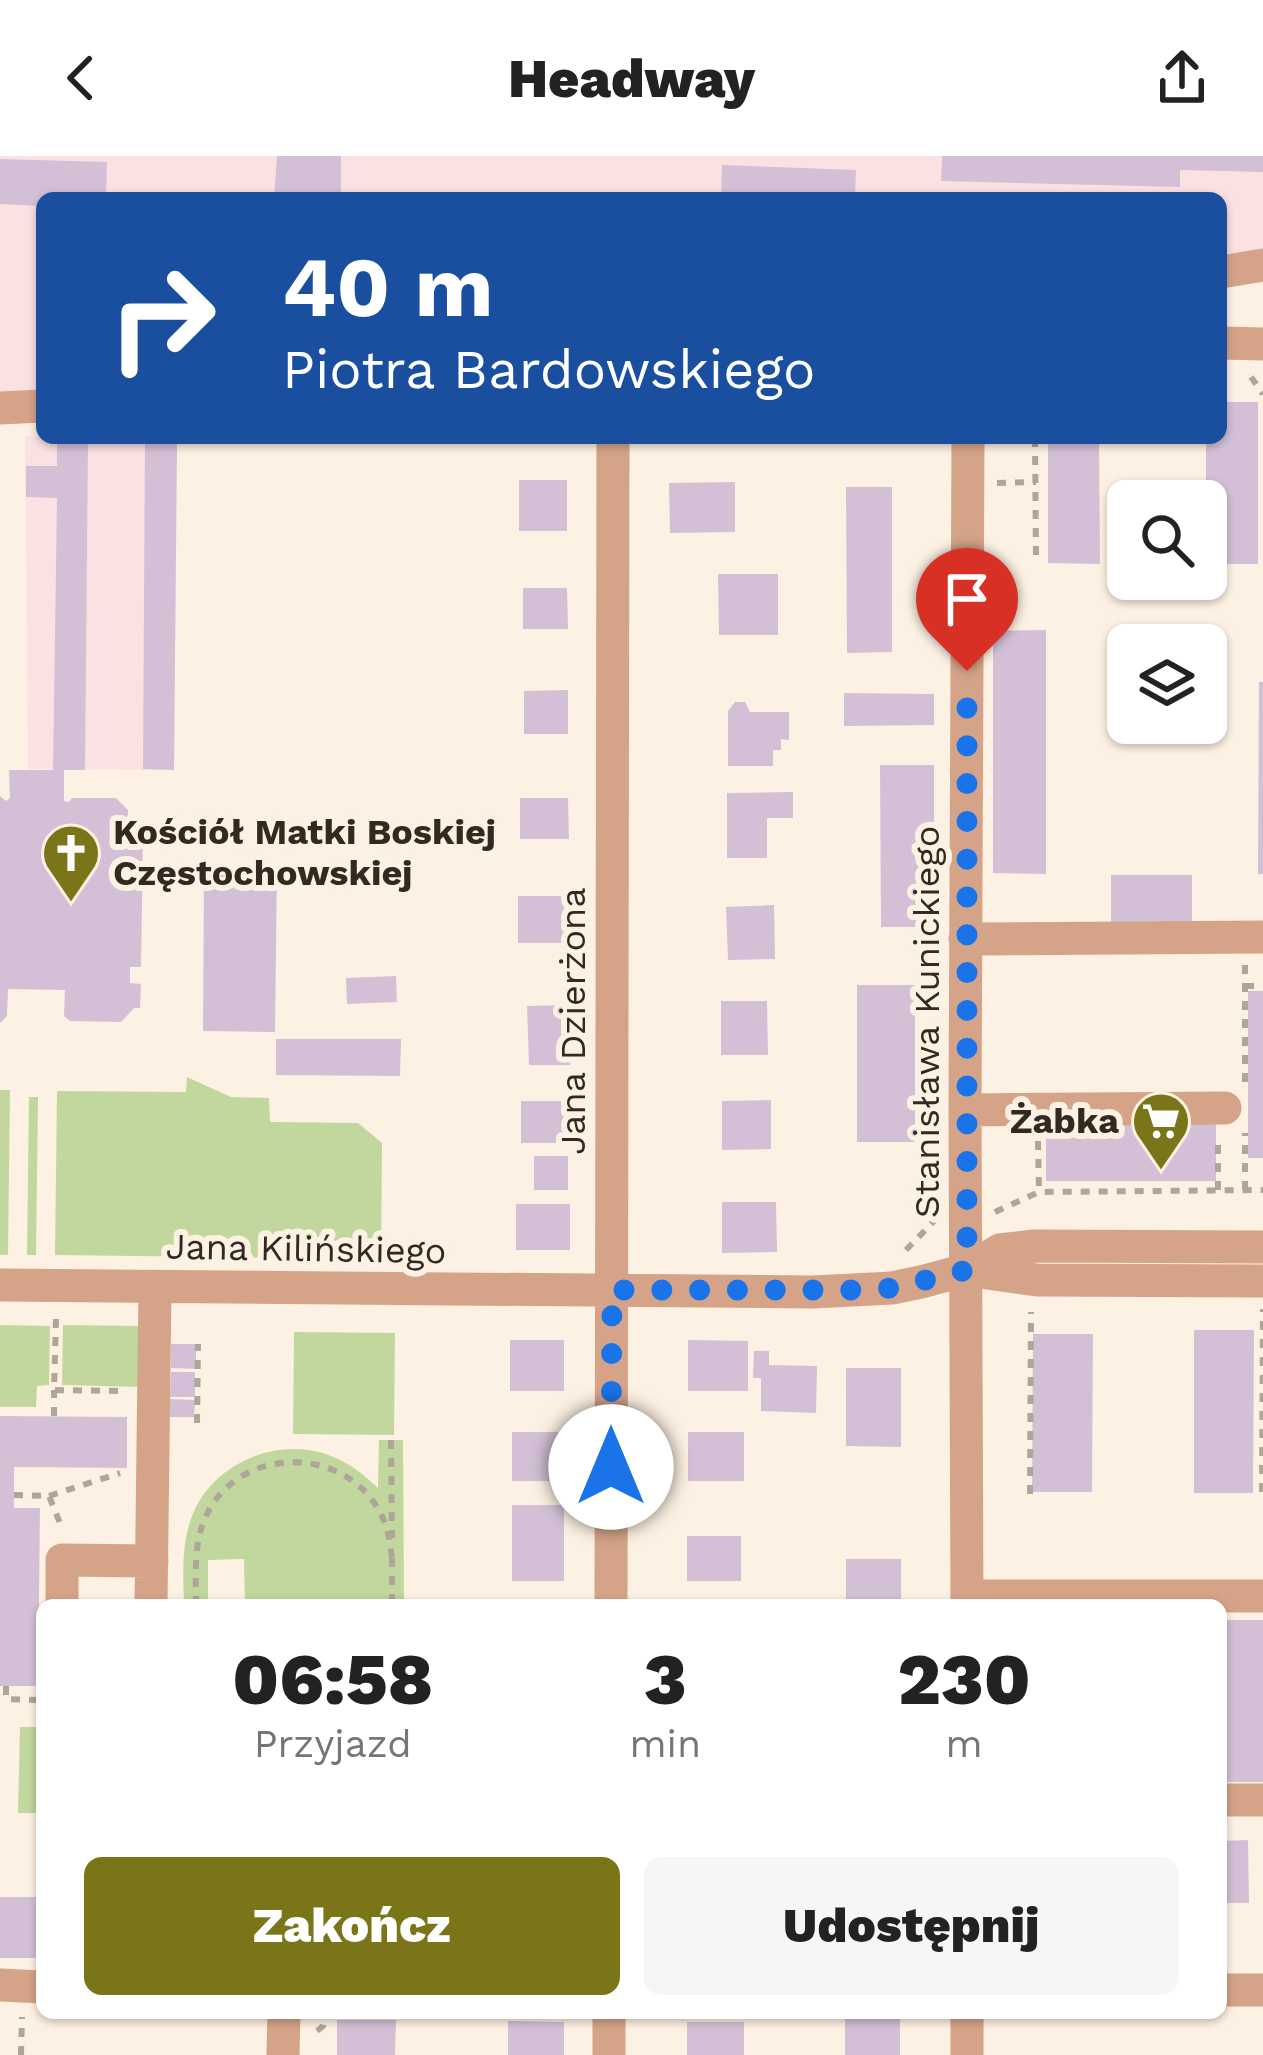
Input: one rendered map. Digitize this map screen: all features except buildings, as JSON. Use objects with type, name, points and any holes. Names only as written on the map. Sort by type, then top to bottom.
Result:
[{"type":"street","points":[[1227,271],[1263,265]]},
{"type":"street","points":[[1227,343],[1263,344]]},
{"type":"street","points":[[0,408],[36,406]]},
{"type":"street","name":"Jana Dzierżona","points":[[611,1599],[613,444]]},
{"type":"street","name":"Stanisława Kunickiego","points":[[967,1599],[968,444]]},
{"type":"street","points":[[965,939],[1263,938]]},
{"type":"street","points":[[965,1110],[1239,1111]]},
{"type":"street","points":[[967,1270],[1000,1250],[1035,1246],[1263,1247]]},
{"type":"street","points":[[967,1270],[1037,1280],[1263,1280]]},
{"type":"street","name":"Jana Kilińskiego","points":[[0,1285],[814,1292],[875,1289],[967,1270]]},
{"type":"street","points":[[151,1599],[155,1287]]},
{"type":"street","points":[[62,1599],[62,1560],[152,1561]]},
{"type":"street","points":[[1085,1599],[1263,1596]]},
{"type":"street","points":[[1227,1800],[1263,1800]]},
{"type":"street","points":[[1227,1990],[1263,1990]]},
{"type":"street","points":[[283,2055],[284,2019]]},
{"type":"street","points":[[609,2019],[609,2055]]},
{"type":"street","points":[[967,2019],[967,2055]]},
{"type":"path","points":[[1035,444],[1036,560]]},
{"type":"path","points":[[988,483],[1036,482]]},
{"type":"path","points":[[1245,1190],[1239,1111],[1245,988],[1263,986]]},
{"type":"path","points":[[1038,1136],[1039,1192]]},
{"type":"path","points":[[991,1213],[1039,1192],[1263,1190]]},
{"type":"path","points":[[905,1251],[935,1221]]},
{"type":"path","points":[[1262,1492],[1263,1302]]},
{"type":"path","points":[[1030,1494],[1031,1304]]},
{"type":"path","points":[[54,1417],[56,1314]]},
{"type":"path","points":[[197,1424],[198,1344]]},
{"type":"path","points":[[54,1390],[140,1392]]},
{"type":"path","points":[[391,1440],[392,1599]]},
{"type":"path","points":[[196,1599],[198,1539],[206,1516],[238,1478],[268,1465],[311,1462],[354,1482],[380,1512],[392,1558]]},
{"type":"path","points":[[49,1496],[138,1468]]},
{"type":"path","points":[[7,1686],[6,1700],[36,1700]]},
{"type":"path","points":[[21,1994],[21,2055]]},
{"type":"shaded area","points":[[0,156],[1263,156],[1263,265],[1227,271],[1227,192],[36,192],[36,406],[0,408]]},
{"type":"shaded area","points":[[25,436],[36,436],[36,444],[177,444],[174,770],[28,769]]},
{"type":"green space","points":[[187,1077],[231,1097],[269,1098],[270,1122],[358,1123],[382,1143],[381,1259],[55,1255],[57,1091],[186,1092]]},
{"type":"green space","points":[[0,1090],[10,1090],[8,1255],[0,1255]]},
{"type":"green space","points":[[29,1097],[38,1097],[36,1255],[27,1255]]},
{"type":"green space","points":[[0,1325],[50,1326],[49,1385],[37,1386],[36,1407],[0,1407]]},
{"type":"green space","points":[[63,1325],[144,1326],[143,1387],[62,1385]]},
{"type":"green space","points":[[294,1332],[395,1333],[394,1435],[293,1434]]},
{"type":"green space","points":[[379,1440],[403,1440],[404,1599],[245,1599],[244,1559],[208,1560],[208,1599],[184,1599],[184,1557],[194,1511],[204,1493],[234,1466],[271,1451],[311,1451],[338,1459],[378,1488]]},
{"type":"green space","points":[[20,1727],[36,1727],[36,1813],[18,1813]]},
{"type":"place","name":"Kościół Matki Boskiej Częstochowskiej","points":[[71,904]]},
{"type":"place","name":"Żabka","points":[[1161,1172]]},
{"type":"route","points":[[611,1467],[612,1290],[859,1290],[892,1288],[967,1270],[967,671]]}]
